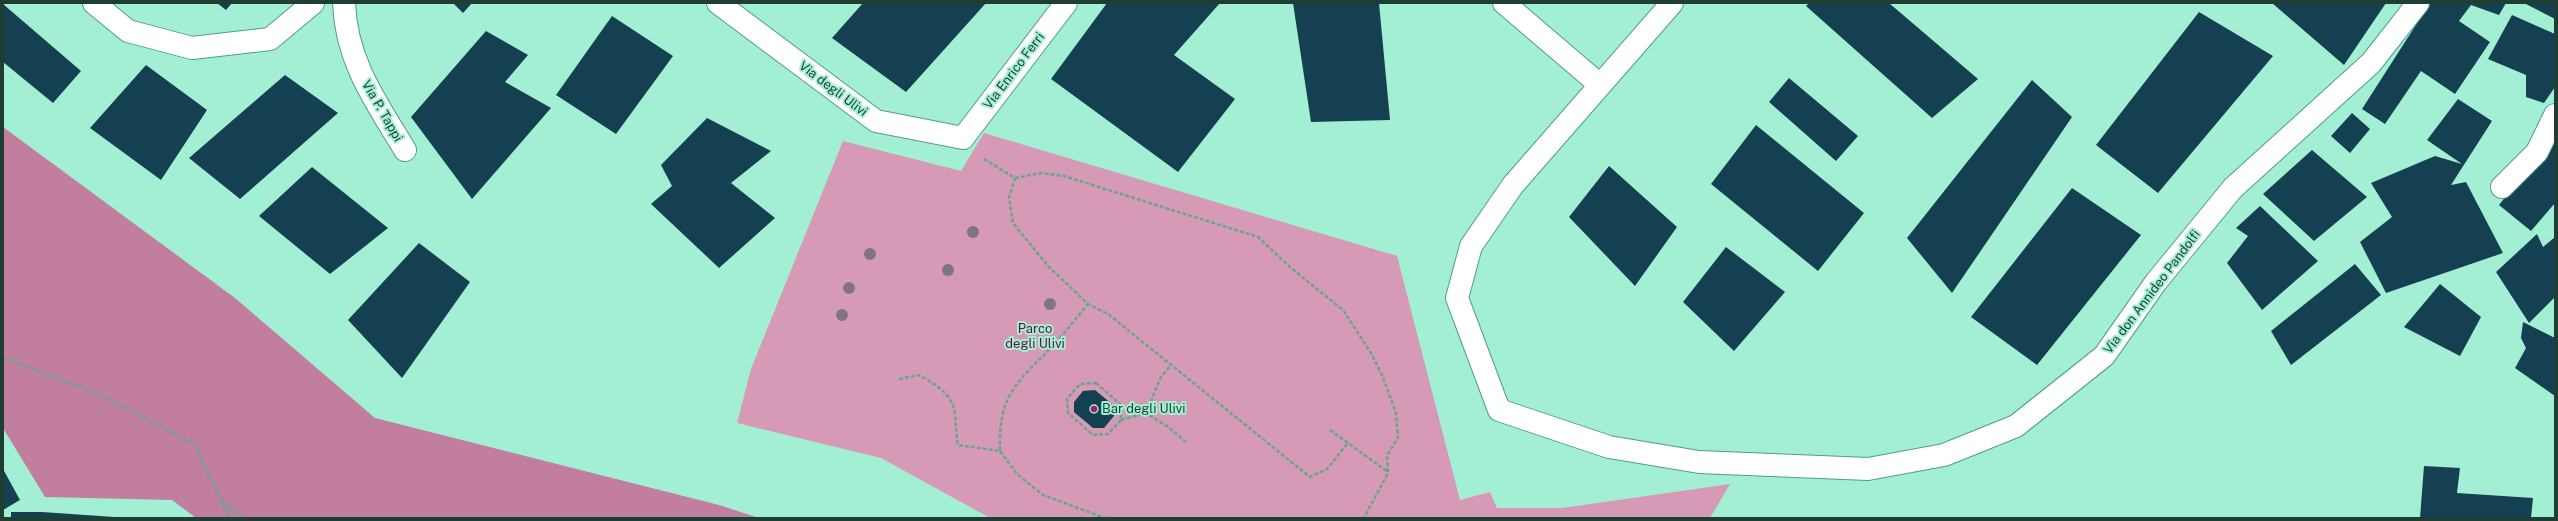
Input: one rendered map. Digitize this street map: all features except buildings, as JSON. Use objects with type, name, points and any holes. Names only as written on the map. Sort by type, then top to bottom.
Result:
[{"type":"street","points":[[94,3],[128,31],[192,48],[270,39],[313,3]]},
{"type":"street","name":"Via P. Tappi","points":[[344,3],[345,30],[365,84],[405,150]]},
{"type":"street","name":"Via degli Ulivi","points":[[718,3],[876,121],[963,138]]},
{"type":"street","name":"Via Enrico Ferri","points":[[963,138],[1066,3]]},
{"type":"street","points":[[1504,3],[1600,85],[1672,3]]},
{"type":"street","name":"Via don Annideo Pandolfi","points":[[1600,85],[1513,184],[1470,246],[1457,298],[1499,410],[1609,447],[1726,464],[1868,469],[1944,455],[2016,426],[2104,356],[2156,282],[2233,188],[2371,63],[2418,3]]},
{"type":"street","points":[[2502,187],[2537,152],[2555,115]]},
{"type":"path","points":[[963,138],[972,152],[1015,178],[1040,173],[1064,176],[1258,237],[1291,268],[1343,310],[1371,353],[1383,377],[1396,413],[1398,438],[1387,455],[1388,473],[1364,518]]},
{"type":"path","points":[[1015,178],[1009,197],[1012,223],[1048,266],[1088,304],[1108,314],[1310,477],[1327,469],[1348,443]]},
{"type":"path","points":[[1088,304],[1053,346],[1014,386],[1001,417],[1000,451],[1018,475],[1043,495],[1105,518]]},
{"type":"path","points":[[3,357],[105,397],[194,444],[230,518]]},
{"type":"path","points":[[1146,413],[1161,377],[1171,365]]},
{"type":"path","points":[[899,378],[919,375],[947,393],[955,413],[955,430],[958,445],[1000,451]]},
{"type":"path","points":[[1121,420],[1120,404],[1096,383],[1080,384],[1067,399],[1068,413],[1093,435],[1108,434],[1121,420],[1146,413]]},
{"type":"path","points":[[1146,413],[1186,442]]},
{"type":"path","points":[[1330,430],[1388,473]]},
{"type":"path","points":[[222,502],[245,518]]},
{"type":"green space","name":"Parco degli Ulivi","points":[[984,133],[1397,256],[1460,500],[1490,492],[1497,508],[1562,508],[1730,484],[1710,518],[990,518],[881,458],[737,423],[751,369],[843,141],[961,171]]},
{"type":"shaded area","points":[[3,127],[235,298],[375,418],[719,505],[759,518],[196,518],[172,500],[45,497],[3,428]]},
{"type":"place","name":"Bar degli Ulivi","points":[[1094,409]]}]
